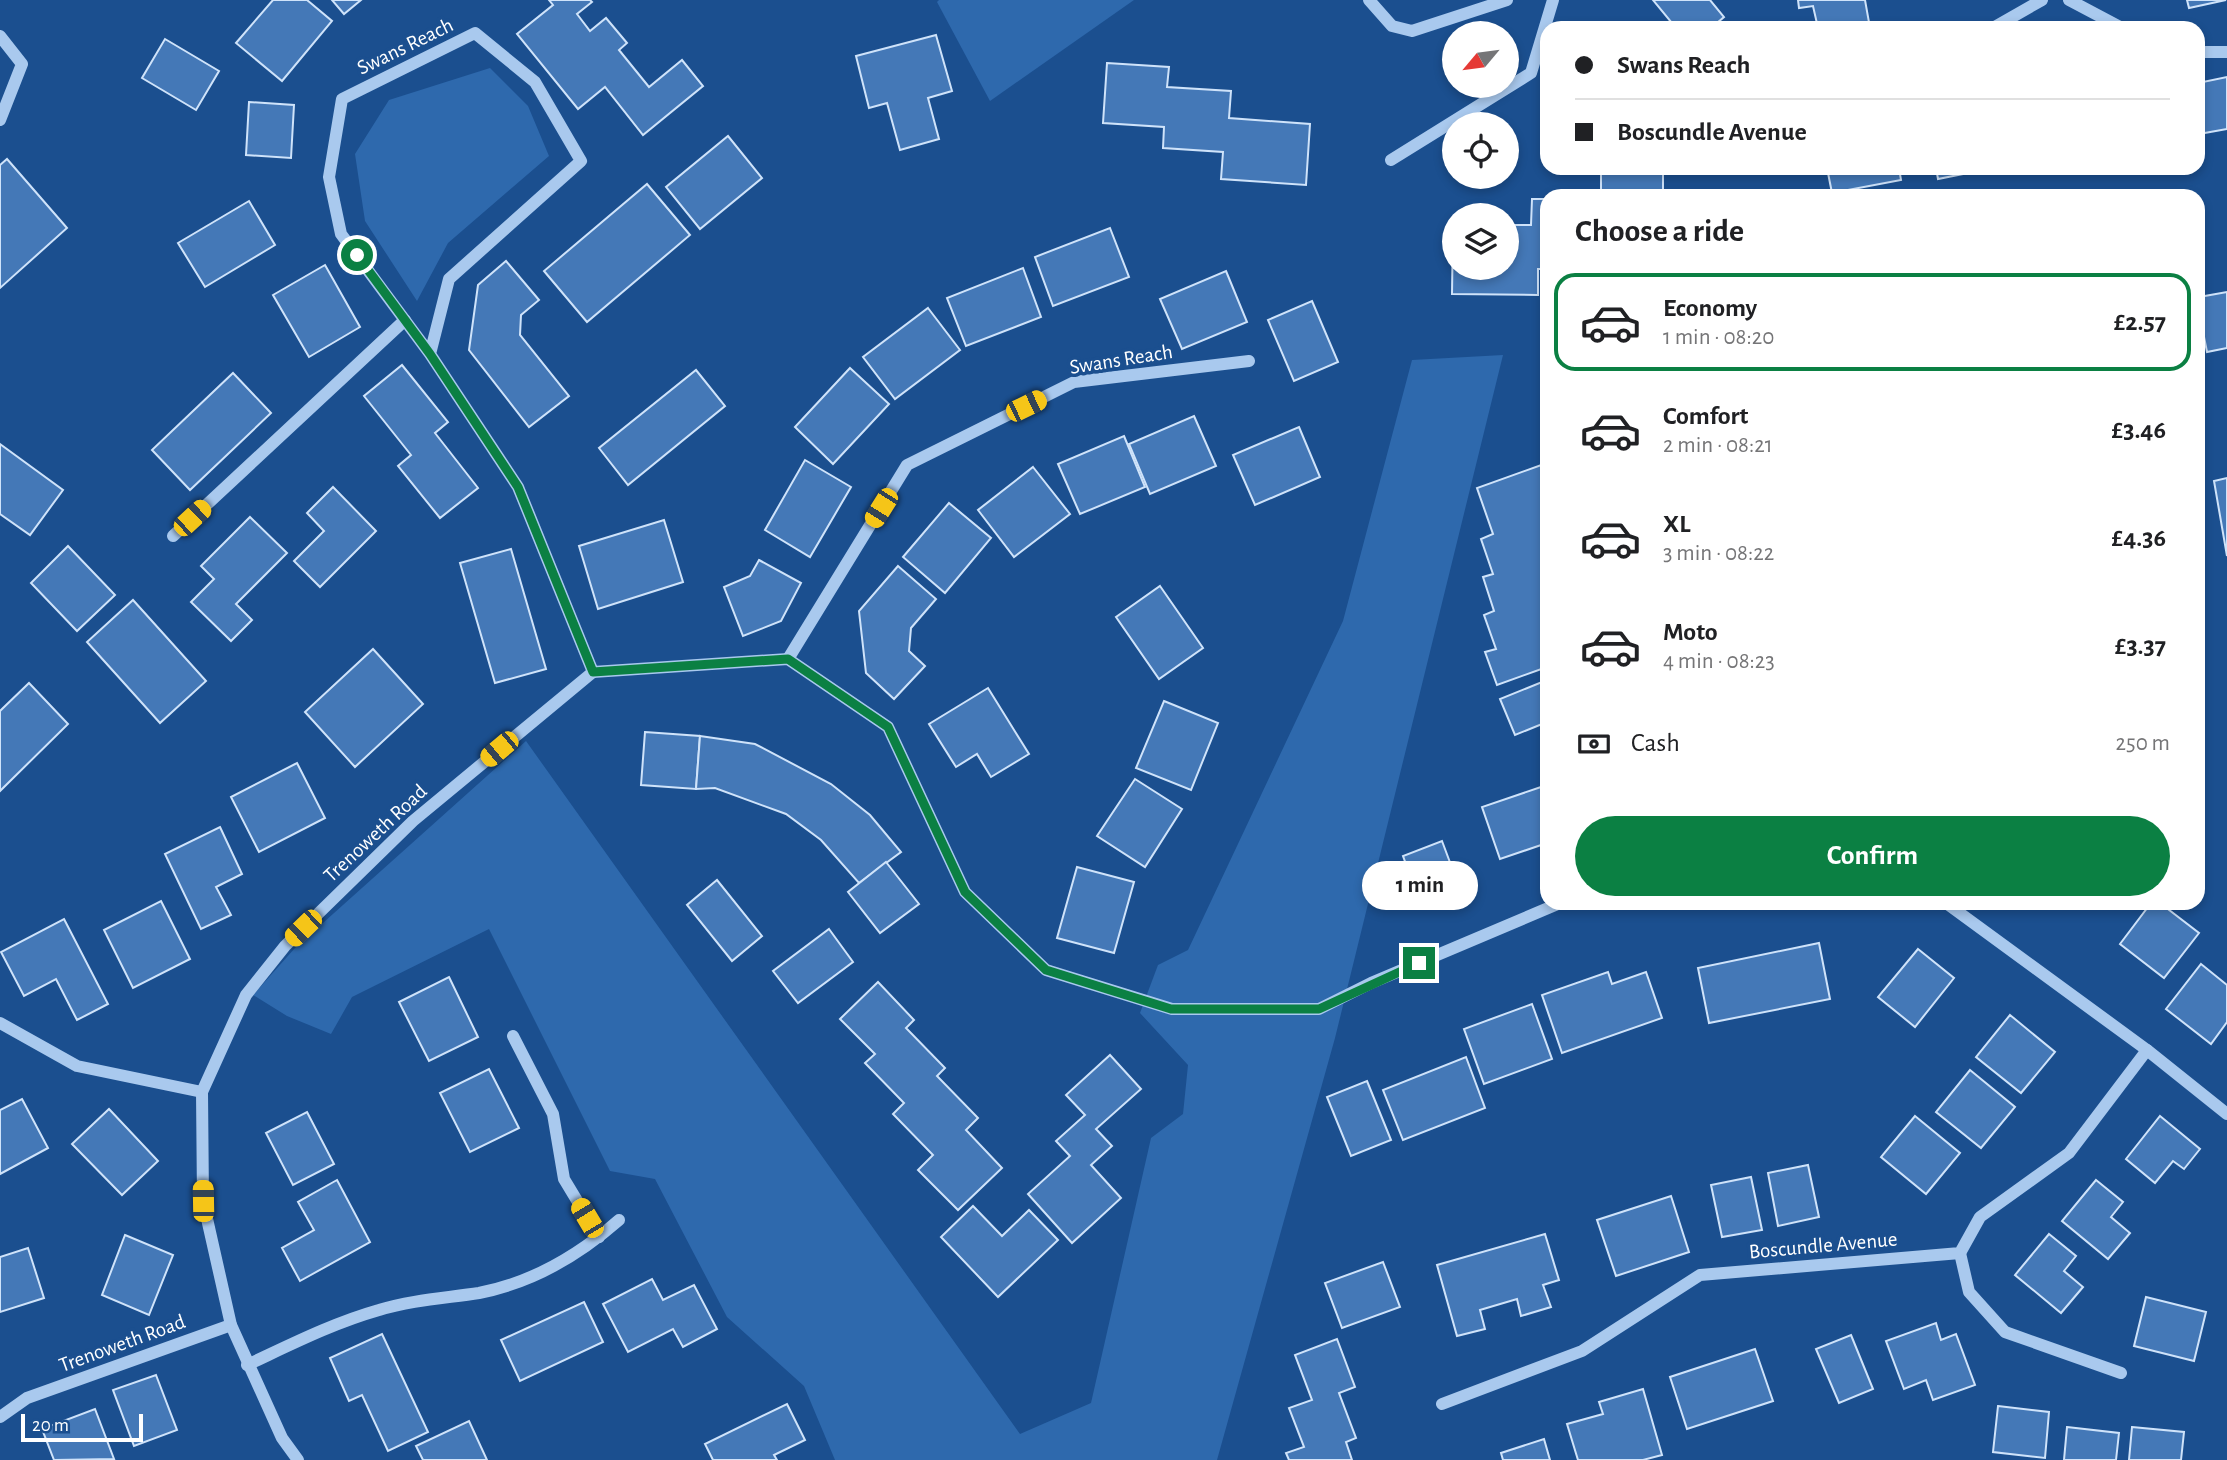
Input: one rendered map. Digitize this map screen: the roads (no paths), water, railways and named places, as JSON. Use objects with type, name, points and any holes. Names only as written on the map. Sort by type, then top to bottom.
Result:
[{"type":"street","points":[[1369,0],[1375,11],[1392,26],[1412,31],[1507,0]]},
{"type":"street","points":[[1547,21],[1553,0]]},
{"type":"street","points":[[2005,21],[2042,0]]},
{"type":"street","points":[[2070,0],[2109,21]]},
{"type":"street","name":"Swans Reach","points":[[430,354],[449,279],[581,161],[535,82],[475,33],[342,99],[329,177],[341,234],[430,354],[518,487],[593,672]]},
{"type":"street","points":[[0,36],[22,64],[0,120]]},
{"type":"street","points":[[1391,160],[1531,72],[1540,43]]},
{"type":"street","points":[[2205,52],[2227,52]]},
{"type":"street","points":[[173,536],[405,320]]},
{"type":"street","name":"Swans Reach","points":[[788,659],[907,465],[1074,382],[1249,361]]},
{"type":"street","points":[[593,672],[788,659],[888,727],[965,892],[1046,970],[1171,1009],[1319,1009],[1371,983],[1543,910]]},
{"type":"street","name":"Trenoweth Road","points":[[298,1460],[282,1437],[231,1325],[203,1201],[202,1091],[246,995],[285,946],[413,821],[593,672]]},
{"type":"street","points":[[1956,910],[2147,1050],[2227,1114]]},
{"type":"street","points":[[0,1023],[77,1066],[202,1091]]},
{"type":"street","points":[[513,1035],[553,1114],[564,1179],[599,1237]]},
{"type":"street","points":[[2121,1373],[2005,1332],[1969,1292],[1960,1253],[1980,1217],[2069,1153],[2147,1050]]},
{"type":"street","points":[[247,1365],[332,1326],[382,1309],[483,1292],[534,1277],[599,1237],[619,1220]]},
{"type":"street","name":"Boscundle Avenue","points":[[1442,1404],[1582,1351],[1700,1275],[1960,1253]]},
{"type":"street","name":"Trenoweth Road","points":[[0,1417],[27,1398],[231,1325]]}]
